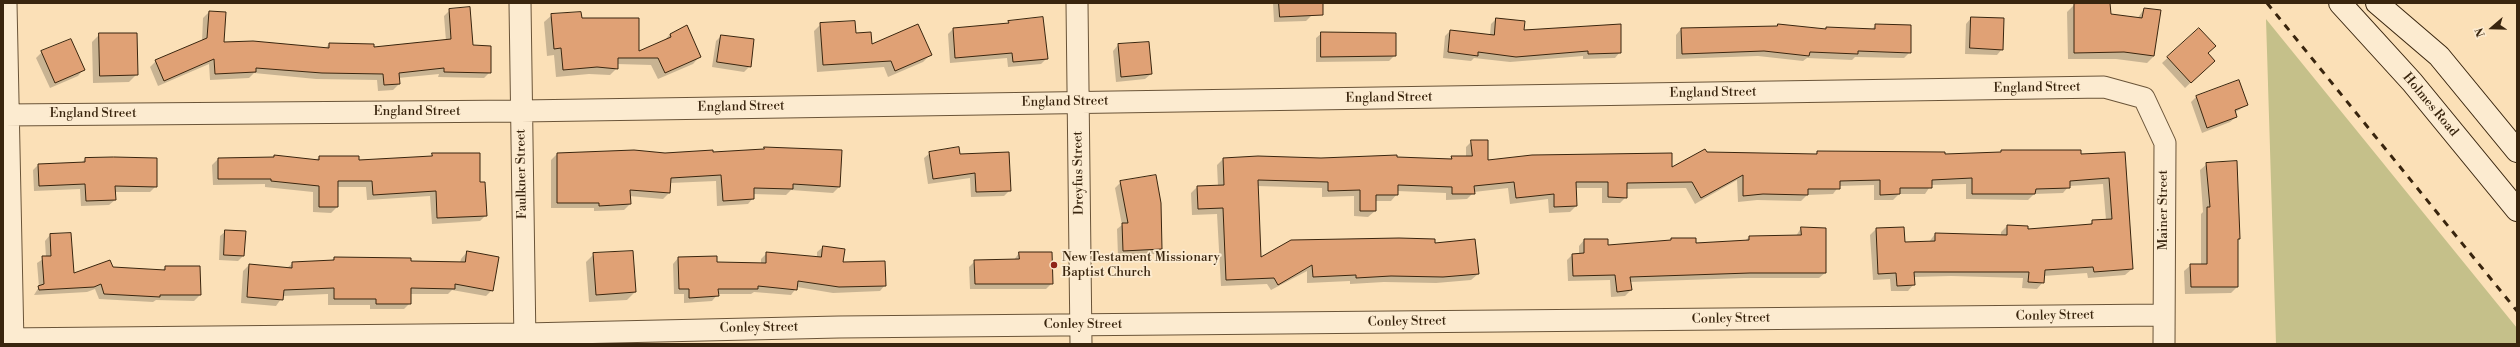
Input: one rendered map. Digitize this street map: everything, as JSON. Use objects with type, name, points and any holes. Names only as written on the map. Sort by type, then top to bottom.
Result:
[{"type":"main road","name":"Holmes Road","points":[[2340,3],[2412,82],[2517,210]]},
{"type":"main road","points":[[2377,3],[2439,56],[2517,151]]},
{"type":"street","points":[[6,3],[5,115],[10,341]]},
{"type":"street","name":"Faulkner Street","points":[[520,3],[525,339]]},
{"type":"street","name":"Dreyfus Street","points":[[1077,3],[1080,335]]},
{"type":"street","name":"England Street","points":[[5,115],[521,111],[2104,87],[2127,94]]},
{"type":"street","name":"Mainer Street","points":[[2127,94],[2144,98],[2165,143],[2164,344]]},
{"type":"street","name":"Conley Street","points":[[10,341],[525,339],[839,327],[1080,335],[2164,315]]},
{"type":"shaded area","points":[[2266,19],[2517,328],[2517,344],[2276,344]]},
{"type":"building","points":[[1279,3],[1323,3],[1323,15],[1280,17]]},
{"type":"building","points":[[2110,3],[2111,14],[2142,18],[2144,8],[2161,10],[2154,56],[2124,52],[2074,53],[2074,4]]},
{"type":"building","points":[[470,7],[473,45],[491,46],[491,73],[444,72],[444,68],[399,73],[400,84],[384,85],[383,74],[322,73],[256,68],[256,72],[215,74],[214,59],[164,81],[155,60],[207,38],[209,11],[226,12],[224,42],[253,41],[329,48],[329,43],[374,44],[374,47],[451,39],[449,9]]},
{"type":"building","points":[[581,12],[582,18],[639,18],[639,51],[671,37],[670,34],[687,25],[701,57],[665,73],[658,58],[618,58],[618,69],[597,67],[563,70],[561,48],[554,49],[551,14]]},
{"type":"building","points":[[1043,17],[1048,59],[1013,62],[1012,53],[955,58],[953,28],[1009,23],[1008,21]]},
{"type":"building","points":[[1971,17],[2004,18],[2003,50],[1970,48]]},
{"type":"building","points":[[1496,18],[1525,21],[1524,30],[1621,24],[1621,53],[1588,54],[1588,51],[1516,57],[1478,52],[1478,56],[1448,52],[1450,30],[1494,35]]},
{"type":"building","points":[[855,21],[856,33],[871,32],[872,44],[918,24],[932,55],[895,71],[891,61],[823,65],[820,23]]},
{"type":"building","points":[[1778,24],[1826,29],[1826,27],[1875,29],[1875,24],[1911,25],[1911,53],[1858,51],[1858,54],[1810,52],[1809,56],[1764,51],[1682,54],[1681,28],[1777,26]]},
{"type":"building","points":[[2199,28],[2216,46],[2208,53],[2215,61],[2191,83],[2167,57]]},
{"type":"building","points":[[1321,32],[1396,33],[1396,56],[1321,57]]},
{"type":"building","points":[[99,33],[137,33],[138,75],[100,76]]},
{"type":"building","points":[[721,35],[754,39],[751,67],[717,62]]},
{"type":"building","points":[[71,39],[85,70],[55,83],[41,51]]},
{"type":"building","points":[[1149,42],[1152,74],[1121,77],[1118,44]]},
{"type":"building","points":[[2239,80],[2248,105],[2235,110],[2237,117],[2207,128],[2196,96]]},
{"type":"building","points":[[1471,140],[1488,140],[1488,160],[1532,155],[1672,153],[1672,167],[1705,149],[1707,152],[1817,154],[1817,151],[1945,152],[1945,154],[2001,152],[2001,150],[2081,150],[2081,154],[2125,152],[2133,269],[2094,272],[2093,267],[2045,270],[2044,283],[2028,282],[2029,272],[1914,272],[1915,285],[1897,286],[1896,273],[1878,274],[1876,228],[1904,227],[1905,242],[1935,241],[1935,233],[2007,235],[2007,225],[2028,226],[2028,229],[2092,224],[2092,220],[2112,219],[2109,178],[2070,181],[2070,188],[2036,189],[2035,194],[1972,194],[1972,178],[1932,180],[1932,188],[1900,188],[1900,194],[1880,195],[1880,180],[1840,181],[1840,189],[1808,189],[1808,195],[1763,194],[1743,196],[1743,175],[1701,198],[1692,182],[1627,183],[1627,198],[1608,197],[1608,182],[1576,182],[1577,206],[1554,207],[1554,194],[1516,198],[1514,182],[1474,186],[1475,194],[1452,194],[1452,187],[1398,185],[1398,195],[1376,195],[1376,211],[1360,211],[1360,190],[1328,191],[1328,182],[1258,180],[1261,257],[1291,240],[1399,238],[1435,239],[1435,243],[1475,239],[1479,274],[1443,277],[1391,276],[1356,278],[1356,275],[1313,277],[1312,265],[1278,285],[1274,278],[1226,280],[1223,208],[1198,209],[1197,186],[1224,185],[1223,158],[1258,156],[1321,158],[1397,155],[1397,157],[1452,159],[1451,156],[1472,156]]},
{"type":"building","points":[[764,147],[842,150],[840,187],[793,184],[793,189],[754,188],[754,199],[723,201],[721,175],[671,178],[670,193],[630,190],[631,204],[599,206],[599,203],[557,203],[557,153],[634,150],[665,153],[713,150],[713,152],[764,149]]},
{"type":"building","points":[[959,147],[960,154],[1009,152],[1011,191],[976,192],[975,173],[933,179],[929,152]]},
{"type":"building","points":[[432,153],[480,153],[480,182],[485,182],[487,216],[437,218],[436,191],[373,195],[372,181],[338,181],[338,207],[319,207],[319,186],[271,181],[271,179],[218,179],[218,158],[274,157],[274,155],[319,160],[319,156],[359,156],[359,160],[432,156]]},
{"type":"building","points":[[85,158],[157,158],[157,187],[115,186],[116,200],[86,201],[85,184],[39,186],[38,164],[85,162]]},
{"type":"building","points":[[2237,161],[2240,239],[2238,239],[2238,287],[2191,287],[2190,264],[2207,264],[2207,207],[2210,207],[2206,163]]},
{"type":"building","points":[[1156,175],[1161,203],[1162,249],[1123,251],[1122,223],[1128,223],[1120,181]]},
{"type":"building","points":[[1801,227],[1826,228],[1826,273],[1750,273],[1630,277],[1632,290],[1617,292],[1615,275],[1573,276],[1572,254],[1584,253],[1584,239],[1608,239],[1608,245],[1671,240],[1671,238],[1696,238],[1696,243],[1749,240],[1749,236],[1801,235]]},
{"type":"building","points":[[225,230],[246,231],[244,256],[224,255]]},
{"type":"building","points":[[71,233],[74,273],[110,260],[113,267],[165,270],[165,266],[200,266],[201,295],[160,295],[160,297],[104,294],[101,284],[94,287],[39,290],[38,286],[44,284],[42,256],[51,256],[50,234]]},
{"type":"building","points":[[823,246],[845,249],[843,262],[885,261],[886,286],[839,287],[798,281],[797,290],[758,286],[758,289],[718,289],[719,296],[689,298],[689,289],[679,289],[678,257],[717,256],[717,262],[766,263],[766,252],[821,257]]},
{"type":"building","points":[[467,251],[499,257],[493,291],[455,284],[455,289],[411,288],[411,304],[376,304],[376,299],[334,299],[334,288],[284,290],[283,300],[247,297],[249,264],[292,268],[292,262],[334,260],[334,257],[411,258],[411,261],[465,262]]},
{"type":"building","points":[[633,251],[636,292],[596,295],[593,253]]},
{"type":"building","points":[[1019,252],[1052,252],[1053,284],[975,284],[974,260],[1019,259]]},
{"type":"railway","points":[[2267,3],[2517,311]]},
{"type":"place","name":"New Testament Missionary Baptist Church","points":[[1054,265]]}]
